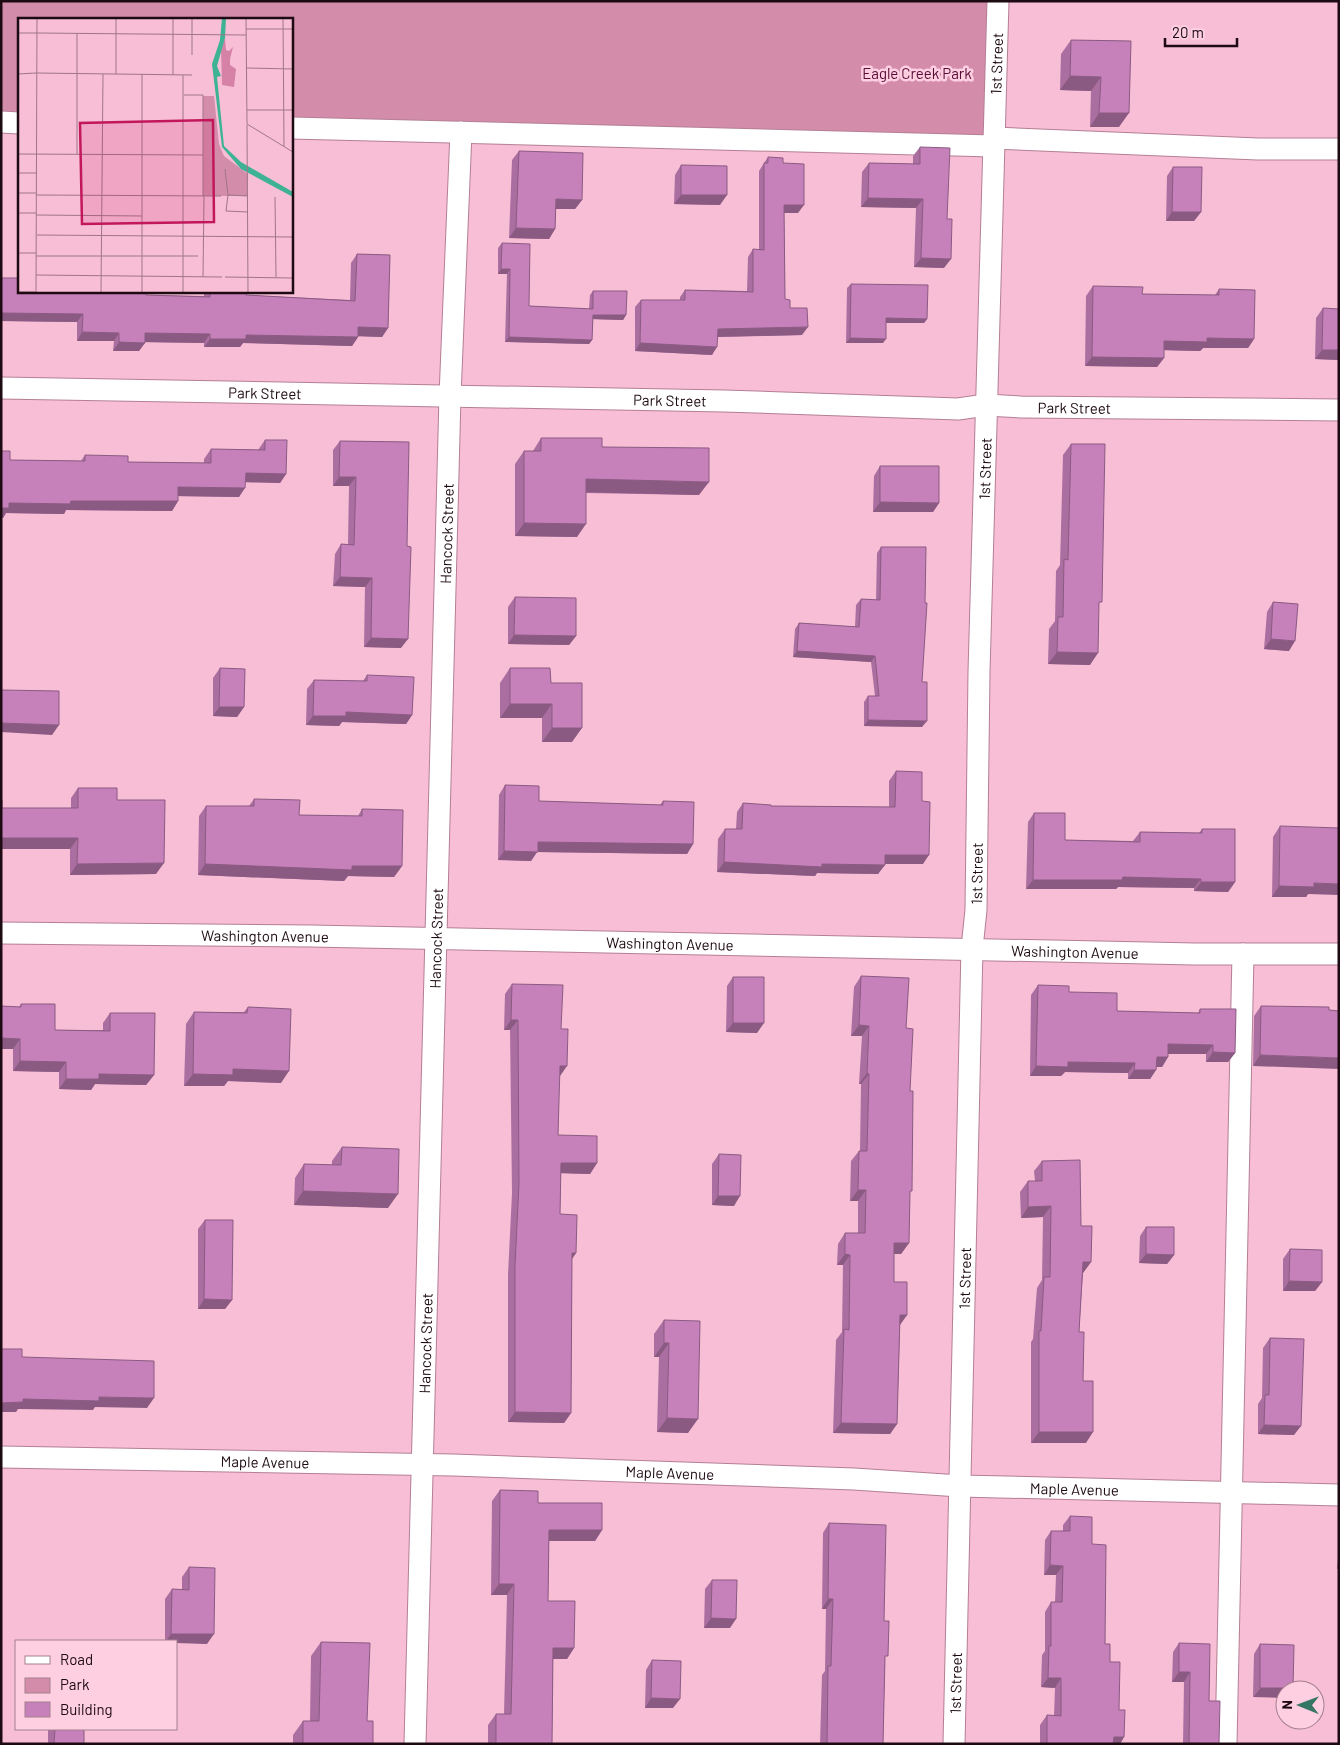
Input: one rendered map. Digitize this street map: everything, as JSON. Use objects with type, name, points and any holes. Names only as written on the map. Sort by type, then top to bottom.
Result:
[{"type":"street","name":"1st Street","points":[[954,1744],[972,948],[976,910],[986,405],[998,1]]},
{"type":"street","points":[[1,122],[18,123]]},
{"type":"street","points":[[292,128],[1339,150]]},
{"type":"street","name":"Hancock Street","points":[[415,1744],[450,396],[461,132]]},
{"type":"street","name":"Park Street","points":[[1,388],[714,400],[958,409],[986,405],[1339,410]]},
{"type":"street","name":"Washington Avenue","points":[[1,933],[437,938],[1243,954],[1339,954]]},
{"type":"street","points":[[1226,1744],[1243,954]]},
{"type":"street","name":"Maple Avenue","points":[[1,1457],[423,1464],[854,1479],[960,1486],[1339,1494]]},
{"type":"green space","name":"Eagle Creek Park","points":[[1,1],[998,1],[994,138],[292,130],[292,18],[18,18],[18,124],[1,124]]},
{"type":"building","points":[[1071,40],[1131,41],[1129,113],[1099,113],[1101,77],[1070,76]]},
{"type":"building","points":[[920,147],[950,148],[947,219],[952,219],[951,259],[921,258],[923,199],[868,198],[869,163],[920,164]]},
{"type":"building","points":[[519,151],[583,153],[582,200],[556,199],[555,229],[516,228]]},
{"type":"building","points":[[768,157],[783,158],[783,163],[804,164],[804,205],[784,205],[785,299],[790,300],[790,308],[807,308],[808,327],[718,329],[717,347],[640,343],[641,300],[685,300],[685,290],[753,292],[753,249],[764,250],[764,163],[768,163]]},
{"type":"building","points":[[681,165],[727,166],[727,195],[681,195]]},
{"type":"building","points":[[1173,167],[1202,167],[1201,212],[1172,212]]},
{"type":"building","points":[[502,243],[530,244],[529,306],[593,309],[593,291],[627,291],[626,315],[593,315],[592,340],[509,337],[510,269],[501,269]]},
{"type":"building","points":[[357,254],[390,255],[388,328],[358,327],[358,337],[246,335],[246,339],[210,339],[210,334],[145,333],[145,343],[119,342],[119,333],[82,332],[83,314],[1,313],[1,278],[18,278],[18,292],[146,292],[146,295],[210,297],[210,292],[246,292],[246,295],[355,301]]},
{"type":"building","points":[[851,284],[928,285],[927,319],[886,318],[886,339],[850,338]]},
{"type":"building","points":[[1093,286],[1143,287],[1142,294],[1219,295],[1219,289],[1255,290],[1254,339],[1207,338],[1207,342],[1164,341],[1164,358],[1092,357]]},
{"type":"building","points":[[1323,308],[1339,309],[1339,350],[1322,350]]},
{"type":"building","points":[[541,438],[602,438],[602,447],[709,448],[709,482],[586,479],[586,524],[524,523],[524,451],[541,451]]},
{"type":"building","points":[[265,440],[287,440],[286,474],[246,473],[245,488],[178,487],[178,501],[71,501],[70,504],[9,503],[9,508],[1,508],[1,451],[10,451],[10,460],[85,461],[85,455],[128,456],[128,462],[211,463],[211,449],[265,450]]},
{"type":"building","points":[[340,441],[409,442],[407,546],[411,547],[408,639],[371,638],[372,578],[340,577],[341,544],[354,545],[356,477],[339,477]]},
{"type":"building","points":[[1071,444],[1105,444],[1102,602],[1099,602],[1098,653],[1057,652],[1058,617],[1063,617],[1064,559],[1068,560]]},
{"type":"building","points":[[880,466],[939,466],[939,503],[880,502]]},
{"type":"building","points":[[881,547],[926,547],[925,603],[927,603],[922,682],[927,682],[927,721],[868,720],[868,696],[879,696],[875,656],[797,651],[799,623],[859,627],[861,599],[880,600]]},
{"type":"building","points":[[515,597],[576,598],[576,636],[514,635]]},
{"type":"building","points":[[1273,602],[1298,604],[1295,641],[1271,639]]},
{"type":"building","points":[[220,668],[245,669],[244,707],[219,707]]},
{"type":"building","points":[[510,668],[550,668],[551,683],[582,683],[582,728],[552,728],[552,704],[510,704]]},
{"type":"building","points":[[367,675],[414,677],[412,715],[346,712],[346,716],[313,716],[314,680],[367,681]]},
{"type":"building","points":[[1,690],[59,691],[59,725],[1,723]]},
{"type":"building","points":[[896,771],[922,772],[922,801],[930,802],[929,855],[885,855],[885,865],[822,864],[822,867],[724,862],[725,829],[742,829],[743,803],[771,806],[895,807]]},
{"type":"building","points":[[505,785],[539,786],[539,801],[663,805],[663,801],[694,802],[693,844],[538,842],[538,852],[504,851]]},
{"type":"building","points":[[78,788],[117,788],[117,800],[165,800],[164,863],[77,864],[78,838],[2,838],[1,862],[1,800],[2,808],[78,808]]},
{"type":"building","points":[[254,799],[300,800],[299,815],[362,816],[362,809],[403,810],[402,866],[352,866],[352,870],[205,864],[206,806],[254,806]]},
{"type":"building","points":[[1034,813],[1065,813],[1065,840],[1140,842],[1140,832],[1202,833],[1202,829],[1235,829],[1235,882],[1201,882],[1201,879],[1123,877],[1122,880],[1033,880]]},
{"type":"building","points":[[1280,826],[1339,828],[1339,884],[1314,883],[1314,887],[1279,886]]},
{"type":"building","points":[[861,976],[909,978],[906,1028],[913,1029],[910,1091],[913,1091],[912,1191],[910,1191],[909,1243],[894,1243],[894,1282],[907,1282],[907,1315],[900,1315],[897,1424],[841,1423],[844,1329],[849,1330],[850,1255],[845,1254],[845,1233],[865,1233],[866,1190],[858,1190],[859,1151],[867,1151],[869,1026],[859,1025]]},
{"type":"building","points":[[733,977],[764,977],[764,1023],[733,1023]]},
{"type":"building","points":[[512,984],[563,985],[561,1029],[568,1029],[567,1066],[560,1066],[558,1135],[597,1136],[597,1163],[561,1163],[560,1214],[577,1215],[576,1253],[572,1253],[571,1413],[515,1412],[515,1265],[519,1183],[518,1020],[511,1020]]},
{"type":"building","points":[[1038,985],[1069,986],[1069,992],[1117,993],[1117,1011],[1200,1013],[1200,1009],[1236,1009],[1235,1053],[1213,1052],[1213,1045],[1168,1044],[1168,1057],[1157,1057],[1156,1070],[1134,1070],[1135,1063],[1068,1062],[1068,1067],[1036,1066]]},
{"type":"building","points":[[21,1004],[55,1004],[55,1030],[110,1031],[110,1013],[155,1013],[154,1075],[99,1074],[99,1079],[66,1079],[66,1062],[20,1061],[20,1039],[1,1038],[1,1006],[21,1007]]},
{"type":"building","points":[[1261,1006],[1329,1007],[1329,1010],[1339,1011],[1339,1058],[1260,1055]]},
{"type":"building","points":[[248,1007],[291,1009],[289,1071],[233,1069],[233,1075],[193,1074],[194,1012],[247,1013]]},
{"type":"building","points":[[342,1147],[399,1149],[398,1194],[303,1191],[304,1164],[341,1165]]},
{"type":"building","points":[[719,1154],[741,1155],[740,1196],[718,1196]]},
{"type":"building","points":[[1080,1160],[1081,1226],[1092,1226],[1091,1262],[1083,1262],[1079,1332],[1084,1332],[1083,1381],[1093,1381],[1093,1432],[1039,1432],[1039,1331],[1041,1331],[1044,1277],[1050,1277],[1051,1206],[1028,1207],[1028,1181],[1042,1181],[1042,1161]]},
{"type":"building","points":[[205,1220],[233,1220],[232,1300],[204,1299]]},
{"type":"building","points":[[1146,1227],[1174,1227],[1174,1255],[1146,1254]]},
{"type":"building","points":[[1290,1249],[1322,1250],[1322,1282],[1289,1281]]},
{"type":"building","points":[[664,1320],[700,1321],[698,1419],[667,1418],[669,1343],[664,1343]]},
{"type":"building","points":[[1270,1338],[1304,1339],[1301,1426],[1264,1425],[1265,1395],[1269,1395]]},
{"type":"building","points":[[1,1349],[22,1349],[22,1357],[154,1361],[154,1398],[99,1397],[99,1401],[23,1399],[23,1402],[1,1403]]},
{"type":"building","points":[[500,1490],[538,1491],[538,1503],[602,1503],[602,1530],[549,1530],[548,1601],[575,1601],[574,1648],[553,1648],[552,1744],[496,1744],[496,1714],[511,1714],[514,1584],[499,1584]]},
{"type":"building","points":[[1070,1516],[1092,1517],[1092,1544],[1106,1545],[1105,1644],[1110,1644],[1110,1662],[1120,1662],[1119,1710],[1125,1710],[1124,1737],[1114,1737],[1113,1744],[1047,1744],[1047,1715],[1061,1716],[1061,1678],[1048,1678],[1049,1646],[1051,1646],[1051,1602],[1062,1602],[1063,1566],[1050,1565],[1051,1531],[1070,1531]]},
{"type":"building","points":[[829,1523],[886,1525],[884,1621],[889,1621],[888,1656],[885,1656],[883,1744],[827,1744],[828,1666],[831,1666],[833,1599],[828,1599]]},
{"type":"building","points":[[189,1567],[215,1568],[214,1634],[171,1634],[172,1589],[189,1590]]},
{"type":"building","points":[[712,1580],[737,1580],[736,1619],[711,1618]]},
{"type":"building","points":[[321,1642],[370,1643],[367,1721],[373,1721],[373,1744],[303,1744],[303,1721],[319,1721]]},
{"type":"building","points":[[1179,1643],[1210,1644],[1209,1701],[1220,1701],[1219,1744],[1189,1743],[1190,1672],[1179,1672]]},
{"type":"building","points":[[1260,1644],[1294,1645],[1293,1680],[1275,1680],[1275,1688],[1260,1688]]},
{"type":"building","points":[[652,1660],[681,1661],[680,1699],[651,1698]]},
{"type":"building","points":[[55,1730],[84,1730],[84,1744],[54,1744]]}]
